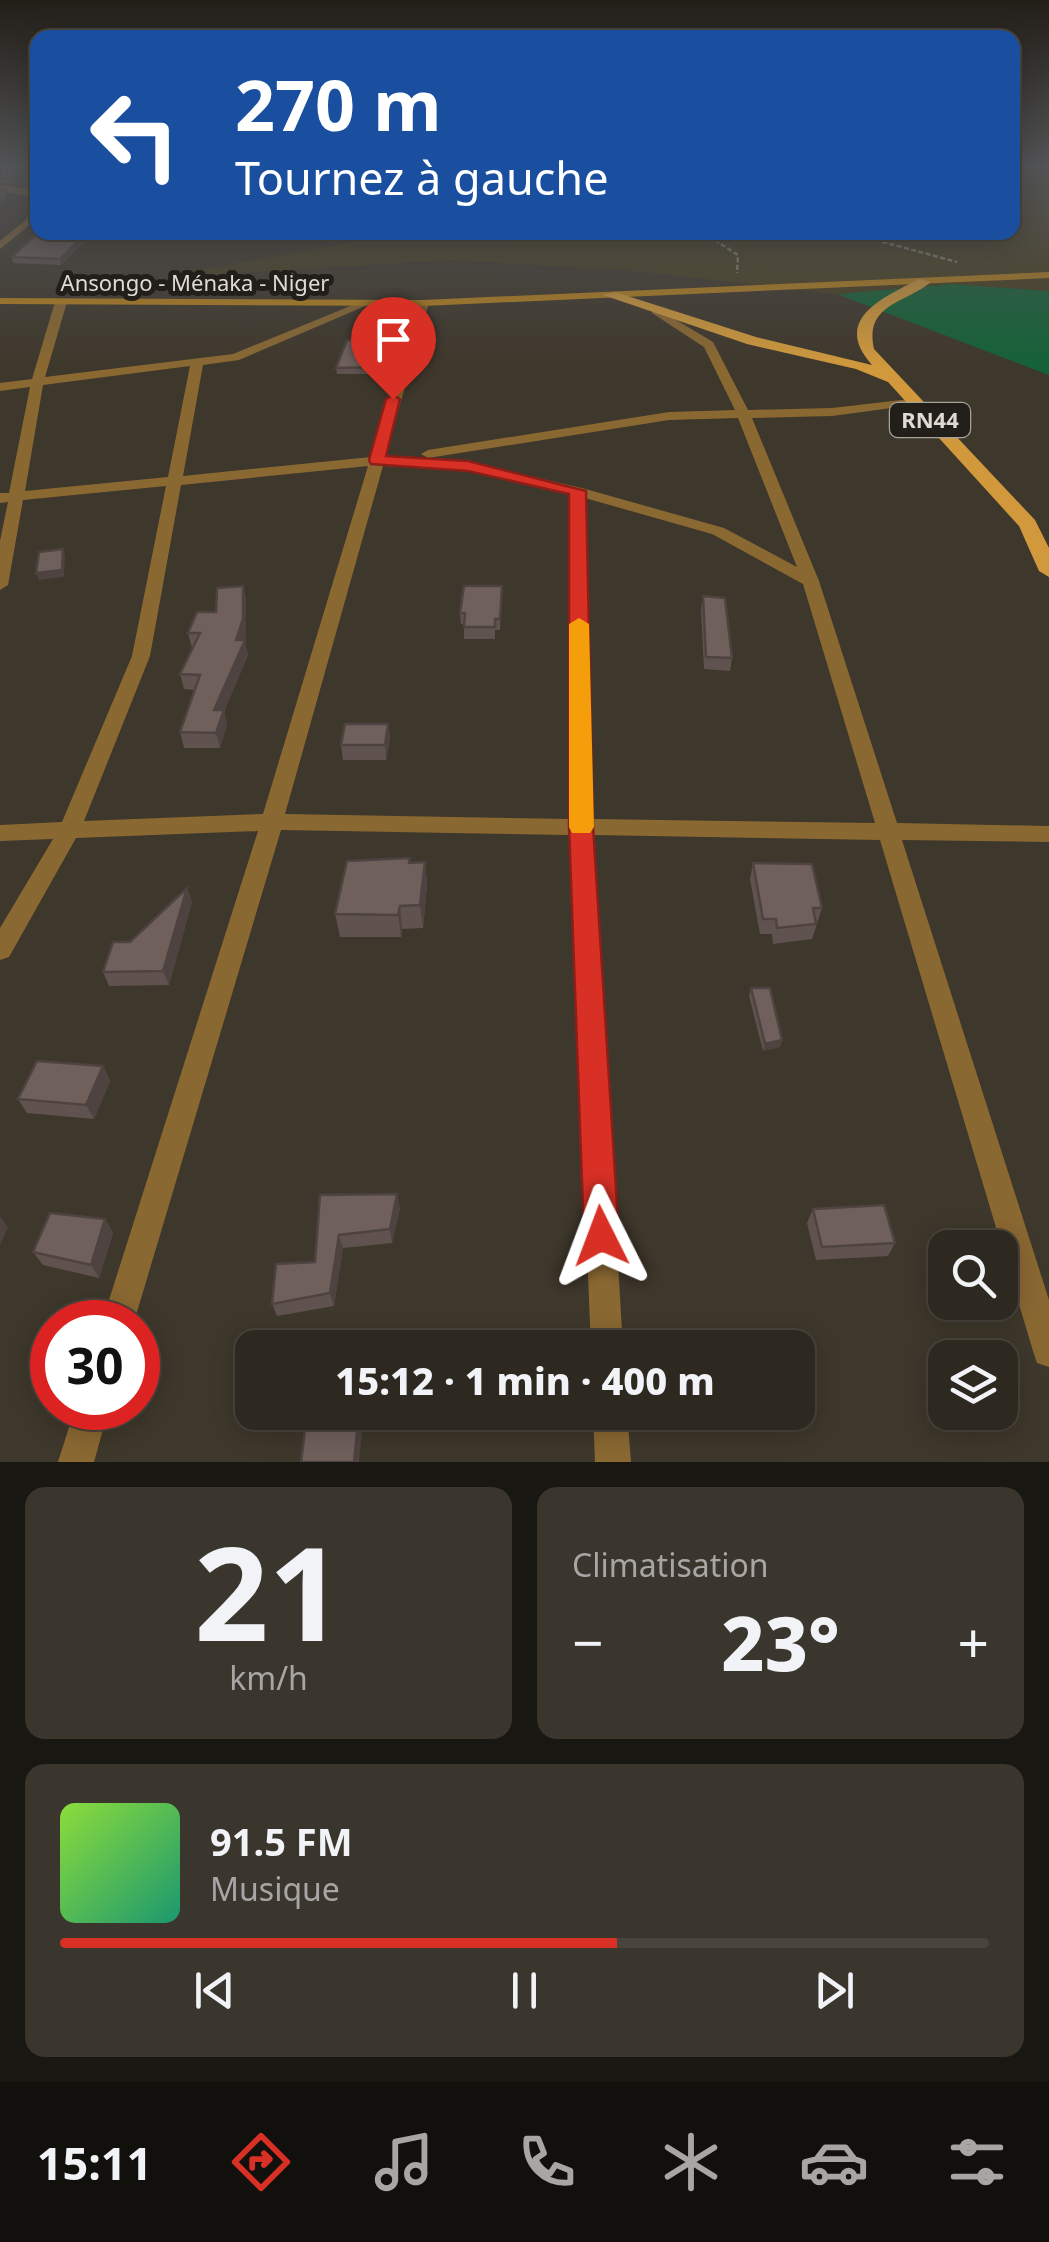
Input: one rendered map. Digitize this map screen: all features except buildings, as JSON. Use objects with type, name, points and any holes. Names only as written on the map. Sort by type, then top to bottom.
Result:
[{"type":"main road","name":"Ansongo - Ménaka - Niger","points":[[0,301],[423,303],[1049,276]]},
{"type":"main road","name":"RN44","points":[[924,282],[872,314],[863,331],[868,350],[1028,524],[1049,571]]},
{"type":"main road","name":"RN44","points":[[610,295],[752,341],[861,365],[895,383]]},
{"type":"street","points":[[0,585],[7,497],[61,302]]},
{"type":"street","points":[[125,1300],[272,822],[423,303]]},
{"type":"street","points":[[0,386],[235,357],[364,304]]},
{"type":"street","points":[[656,311],[709,345],[743,413],[811,581],[1049,1351]]},
{"type":"street","points":[[0,950],[70,830],[142,656],[198,362]]},
{"type":"street","points":[[7,497],[377,460],[522,442],[670,416],[832,412],[914,401]]},
{"type":"street","points":[[377,460],[468,466],[578,491],[718,531],[811,581]]},
{"type":"street","points":[[578,491],[581,826],[606,1330]]},
{"type":"street","points":[[0,833],[272,822],[1049,834]]},
{"type":"street","points":[[76,1462],[85,1430]]},
{"type":"street","points":[[611,1430],[612,1462]]},
{"type":"path","points":[[715,240],[738,255],[735,290]]},
{"type":"path","points":[[876,240],[959,262]]},
{"type":"green space","points":[[952,284],[1049,291],[1049,375],[837,294]]},
{"type":"sand","points":[[1020,232],[1049,232],[1049,291],[952,284],[837,294],[636,271],[453,260],[162,277],[365,240],[1020,240]]},
{"type":"slow traffic","points":[[579,624],[581,827]]},
{"type":"route","points":[[393,399],[377,460],[468,466],[578,491],[581,826],[601,1236]]}]
